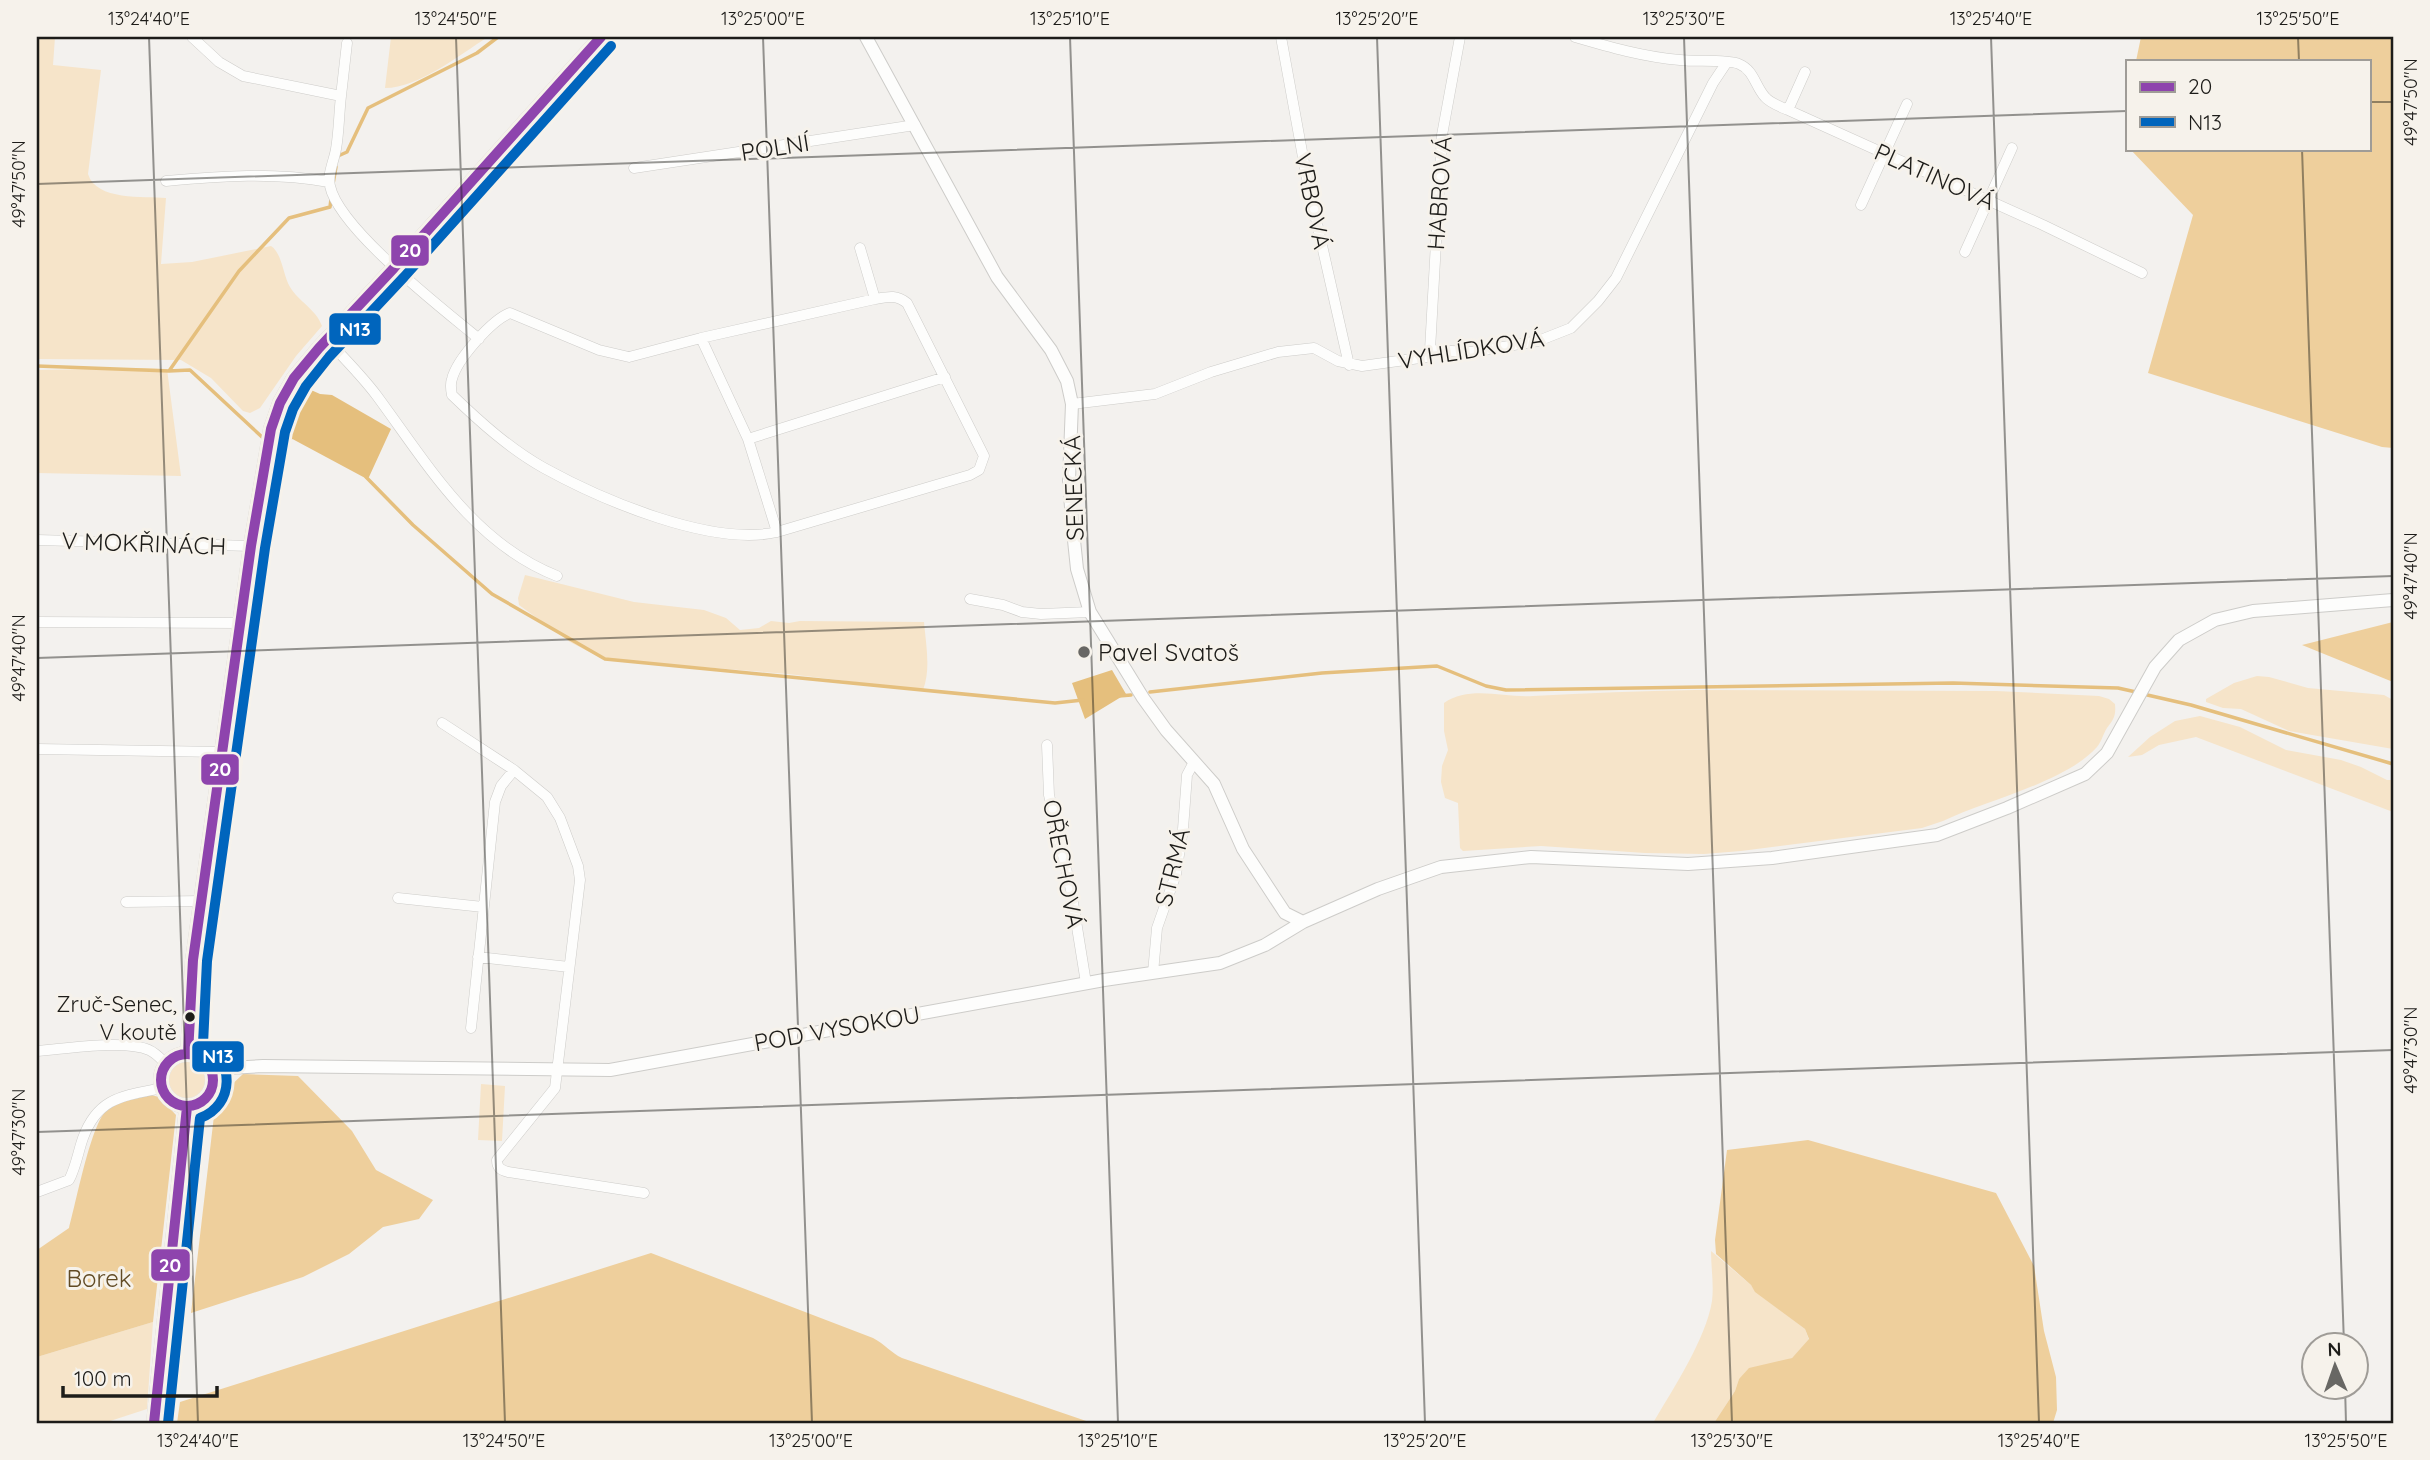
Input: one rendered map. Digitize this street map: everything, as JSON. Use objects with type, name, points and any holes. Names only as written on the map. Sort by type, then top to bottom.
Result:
[{"type":"main road","points":[[188,1054],[193,960],[240,623],[266,454],[280,403],[294,379],[327,340],[601,37]]},
{"type":"main road","points":[[188,1054],[204,1060],[211,1069],[214,1080],[208,1097],[199,1104],[187,1107],[171,1102],[162,1088],[161,1076],[166,1064],[178,1055],[188,1054]]},
{"type":"main road","points":[[154,1423],[187,1107]]},
{"type":"street","points":[[192,37],[219,62],[243,76],[341,96]]},
{"type":"street","name":"SENECKÁ","points":[[866,37],[996,277],[1051,351],[1067,381],[1072,404],[1069,480],[1072,521],[1077,569],[1090,612],[1143,698],[1214,784],[1243,849],[1285,913],[1303,922]]},
{"type":"street","name":"VRBOVÁ","points":[[1281,37],[1307,178],[1349,365]]},
{"type":"street","name":"HABROVÁ","points":[[1430,350],[1442,135],[1460,37]]},
{"type":"street","points":[[1575,37],[1622,51],[1660,58],[1727,62]]},
{"type":"street","points":[[347,43],[336,148],[329,183],[334,200],[394,268],[479,339]]},
{"type":"street","name":"VYHLÍDKOVÁ","points":[[1072,404],[1155,394],[1211,372],[1278,352],[1314,348],[1349,365],[1362,366],[1427,357],[1430,350],[1474,352],[1538,341],[1571,328],[1616,278],[1713,83],[1727,62]]},
{"type":"street","name":"PLATINOVÁ","points":[[1727,62],[1741,65],[1750,72],[1766,99],[2143,273]]},
{"type":"street","points":[[1788,110],[1805,72]]},
{"type":"street","points":[[1861,205],[1907,104]]},
{"type":"street","name":"POLNÍ","points":[[634,168],[915,125]]},
{"type":"street","points":[[1965,252],[2012,148]]},
{"type":"street","points":[[166,181],[259,175],[329,183]]},
{"type":"street","points":[[860,248],[875,299]]},
{"type":"street","points":[[894,296],[901,298],[907,303],[984,456],[979,470],[970,475],[762,536],[725,533],[664,520],[599,495],[542,467],[486,427],[452,396],[451,380],[460,362],[500,317],[510,313],[599,350],[629,357],[701,338],[875,299],[894,296]]},
{"type":"street","points":[[701,338],[748,439],[778,532]]},
{"type":"street","points":[[327,340],[377,396],[421,460],[485,533],[517,557],[557,576]]},
{"type":"street","points":[[748,439],[945,377]]},
{"type":"street","name":"V MOKŘINÁCH","points":[[37,540],[251,546]]},
{"type":"street","points":[[970,599],[1003,605],[1022,612],[1090,612]]},
{"type":"street","name":"POD VYSOKOU","points":[[211,1069],[267,1066],[610,1070],[1086,983],[1220,963],[1265,945],[1303,922],[1378,889],[1441,867],[1531,857],[1688,864],[1772,858],[1937,835],[2085,774],[2107,753],[2155,667],[2179,640],[2215,620],[2253,611],[2393,600]]},
{"type":"street","points":[[37,622],[240,623]]},
{"type":"street","points":[[442,723],[514,770],[547,797],[560,818],[578,866],[580,880],[555,1088],[501,1155],[498,1160],[499,1168],[508,1172],[644,1193]]},
{"type":"street","name":"OŘECHOVÁ","points":[[1046,745],[1049,795],[1071,890],[1086,983]]},
{"type":"street","points":[[37,749],[222,752]]},
{"type":"street","name":"STRMÁ","points":[[1153,973],[1157,928],[1176,874],[1187,775],[1194,762]]},
{"type":"street","points":[[471,1028],[473,988],[495,802],[501,786],[514,770]]},
{"type":"street","points":[[398,898],[483,907]]},
{"type":"street","points":[[126,902],[202,901]]},
{"type":"street","points":[[478,957],[569,967]]},
{"type":"street","points":[[37,1051],[115,1045],[139,1047],[150,1051],[166,1064]]},
{"type":"street","points":[[37,1192],[69,1180],[94,1115],[106,1103],[121,1096],[162,1088]]},
{"type":"shaded area","points":[[37,37],[55,37],[53,65],[101,70],[88,174],[93,183],[110,193],[166,198],[161,264],[192,262],[271,246],[278,254],[290,287],[319,320],[322,326],[296,356],[260,408],[250,413],[243,411],[211,378],[181,360],[37,359]]},
{"type":"shaded area","points":[[391,37],[488,37],[425,77],[398,87],[385,88]]},
{"type":"shaded area","points":[[167,369],[181,476],[37,473],[37,370]]},
{"type":"shaded area","points":[[311,390],[332,395],[391,429],[367,479],[285,435]]},
{"type":"shaded area","points":[[525,575],[634,602],[704,610],[726,618],[740,630],[759,628],[771,621],[924,622],[927,674],[923,690],[788,674],[603,659],[570,642],[519,605],[518,598]]},
{"type":"shaded area","points":[[1112,670],[1126,694],[1085,719],[1072,683]]},
{"type":"shaded area","points":[[2257,676],[2308,688],[2384,695],[2393,700],[2393,749],[2289,731],[2241,709],[2223,708],[2206,702],[2206,699],[2234,683]]},
{"type":"shaded area","points":[[1695,690],[1996,691],[2099,696],[2115,704],[2115,712],[2097,747],[2066,770],[2025,789],[1922,828],[1704,854],[1541,846],[1463,851],[1460,848],[1458,803],[1445,798],[1441,782],[1442,766],[1448,750],[1444,731],[1444,703],[1476,693],[1533,696]]},
{"type":"shaded area","points":[[2200,716],[2240,727],[2286,750],[2341,760],[2387,780],[2393,780],[2393,812],[2196,737],[2159,745],[2142,755],[2128,757],[2150,737],[2175,721]]},
{"type":"shaded area","points":[[187,1062],[200,1067],[205,1080],[200,1093],[187,1098],[174,1093],[169,1080],[174,1067]]},
{"type":"shaded area","points":[[481,1084],[505,1086],[502,1141],[478,1140]]},
{"type":"shaded area","points":[[1711,1251],[1756,1292],[1805,1329],[1809,1340],[1792,1358],[1739,1379],[1735,1391],[1714,1423],[1653,1423],[1688,1364],[1709,1316],[1713,1295]]},
{"type":"shaded area","points":[[153,1322],[147,1409],[104,1423],[37,1423],[37,1357]]},
{"type":"green space","points":[[2141,37],[2393,37],[2393,448],[2382,447],[2148,373],[2193,215],[2131,150],[2370,150],[2370,60],[2136,60]]},
{"type":"green space","points":[[2393,622],[2393,682],[2302,645]]},
{"type":"green space","points":[[243,1074],[298,1076],[352,1131],[376,1170],[433,1200],[419,1219],[383,1227],[349,1254],[303,1277],[191,1313],[215,1107],[224,1092]]},
{"type":"green space","name":"Borek","points":[[151,1095],[159,1097],[176,1115],[153,1322],[37,1357],[37,1250],[69,1228],[89,1150],[105,1112],[120,1103]]},
{"type":"green space","points":[[1808,1140],[1996,1193],[2034,1266],[2044,1331],[2056,1377],[2057,1410],[2053,1423],[1714,1423],[1735,1391],[1739,1379],[1749,1368],[1792,1358],[1809,1339],[1805,1329],[1755,1292],[1751,1285],[1716,1254],[1715,1240],[1727,1150]]},
{"type":"green space","points":[[651,1253],[873,1338],[902,1358],[1092,1423],[177,1423],[180,1402]]},
{"type":"waterway","points":[[338,156],[347,152],[368,108],[477,53],[498,37]]},
{"type":"waterway","points":[[333,184],[336,167]]},
{"type":"waterway","points":[[169,371],[239,271],[289,218],[330,207],[331,199]]},
{"type":"waterway","points":[[37,366],[190,370],[267,439]]},
{"type":"waterway","points":[[274,441],[294,437]]},
{"type":"waterway","points":[[366,477],[413,525],[492,594],[605,659],[1055,703],[1083,700]]},
{"type":"waterway","points":[[1150,692],[1322,673],[1437,666],[1486,686],[1506,690],[1953,683],[2118,688],[2136,692]]},
{"type":"waterway","points":[[2143,694],[2191,705],[2393,764]]},
{"type":"waterway","points":[[1119,696],[1131,695]]},
{"type":"transit line","name":"20","points":[[188,1054],[193,960],[251,546],[271,429],[280,403],[294,378],[319,348],[601,37]]},
{"type":"transit line","name":"N13","points":[[168,1423],[200,1118],[220,1103],[227,1082],[221,1060],[203,1044],[207,961],[265,548],[285,432],[293,409],[306,386],[329,357],[611,46]]},
{"type":"transit line","name":"20","points":[[187,1054],[206,1061],[213,1080],[206,1099],[187,1106],[168,1099],[161,1080],[168,1061],[187,1054]]},
{"type":"transit line","name":"20","points":[[154,1423],[187,1107]]},
{"type":"place","name":"Pavel Svatoš","points":[[1084,652]]},
{"type":"place","name":"Zruč-Senec, V koutě","points":[[190,1017]]}]
